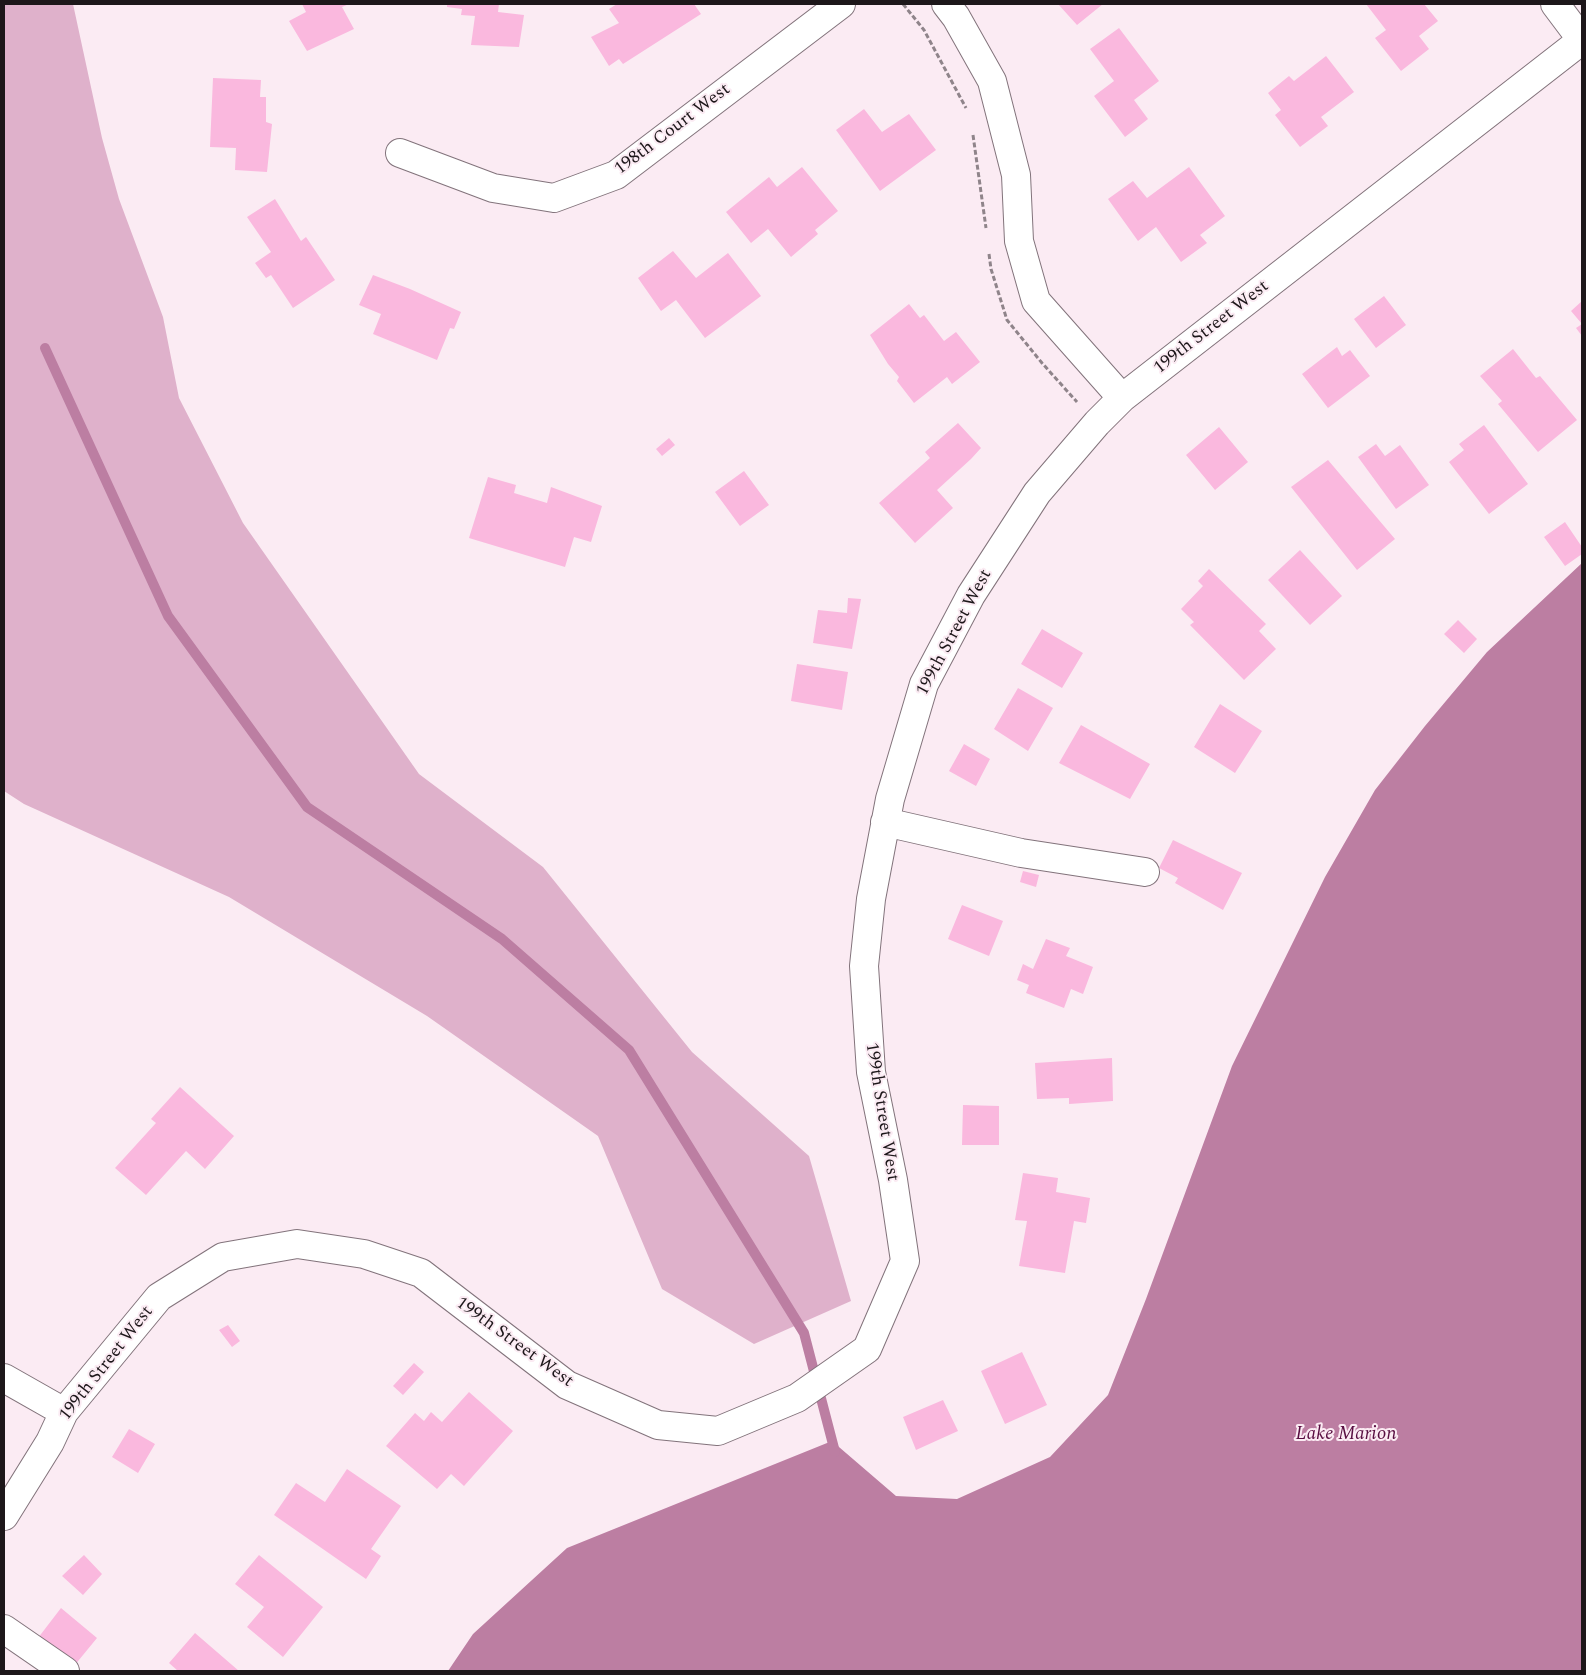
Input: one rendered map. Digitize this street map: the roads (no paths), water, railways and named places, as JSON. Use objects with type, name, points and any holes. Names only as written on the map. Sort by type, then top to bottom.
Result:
[{"type":"street","name":"198th Court West","points":[[400,153],[493,188],[554,198],[616,175],[841,4]]},
{"type":"street","points":[[946,4],[956,17],[992,81],[1016,175],[1019,242],[1036,301],[1122,398]]},
{"type":"street","points":[[1555,4],[1582,40]]},
{"type":"street","name":"199th Street West","points":[[4,1516],[50,1442],[64,1412],[159,1297],[223,1257],[297,1244],[364,1254],[421,1272],[567,1385],[658,1425],[718,1431],[797,1398],[867,1349],[905,1262],[893,1180],[871,1072],[864,966],[871,899],[890,799],[924,684],[971,595],[1037,493],[1097,423],[1122,398],[1582,40]]},
{"type":"street","points":[[885,822],[1021,853],[1145,872]]},
{"type":"street","points":[[4,1378],[64,1412]]},
{"type":"street","points":[[4,1629],[65,1671]]},
{"type":"water","name":"Lake Marion","points":[[1582,563],[1582,1671],[448,1671],[473,1634],[567,1548],[832,1441],[896,1496],[957,1499],[1050,1457],[1108,1395],[1146,1299],[1232,1066],[1325,877],[1375,790],[1425,726],[1487,652]]},
{"type":"waterway","points":[[45,348],[168,616],[307,807],[502,939],[629,1050],[804,1333],[835,1452]]}]
